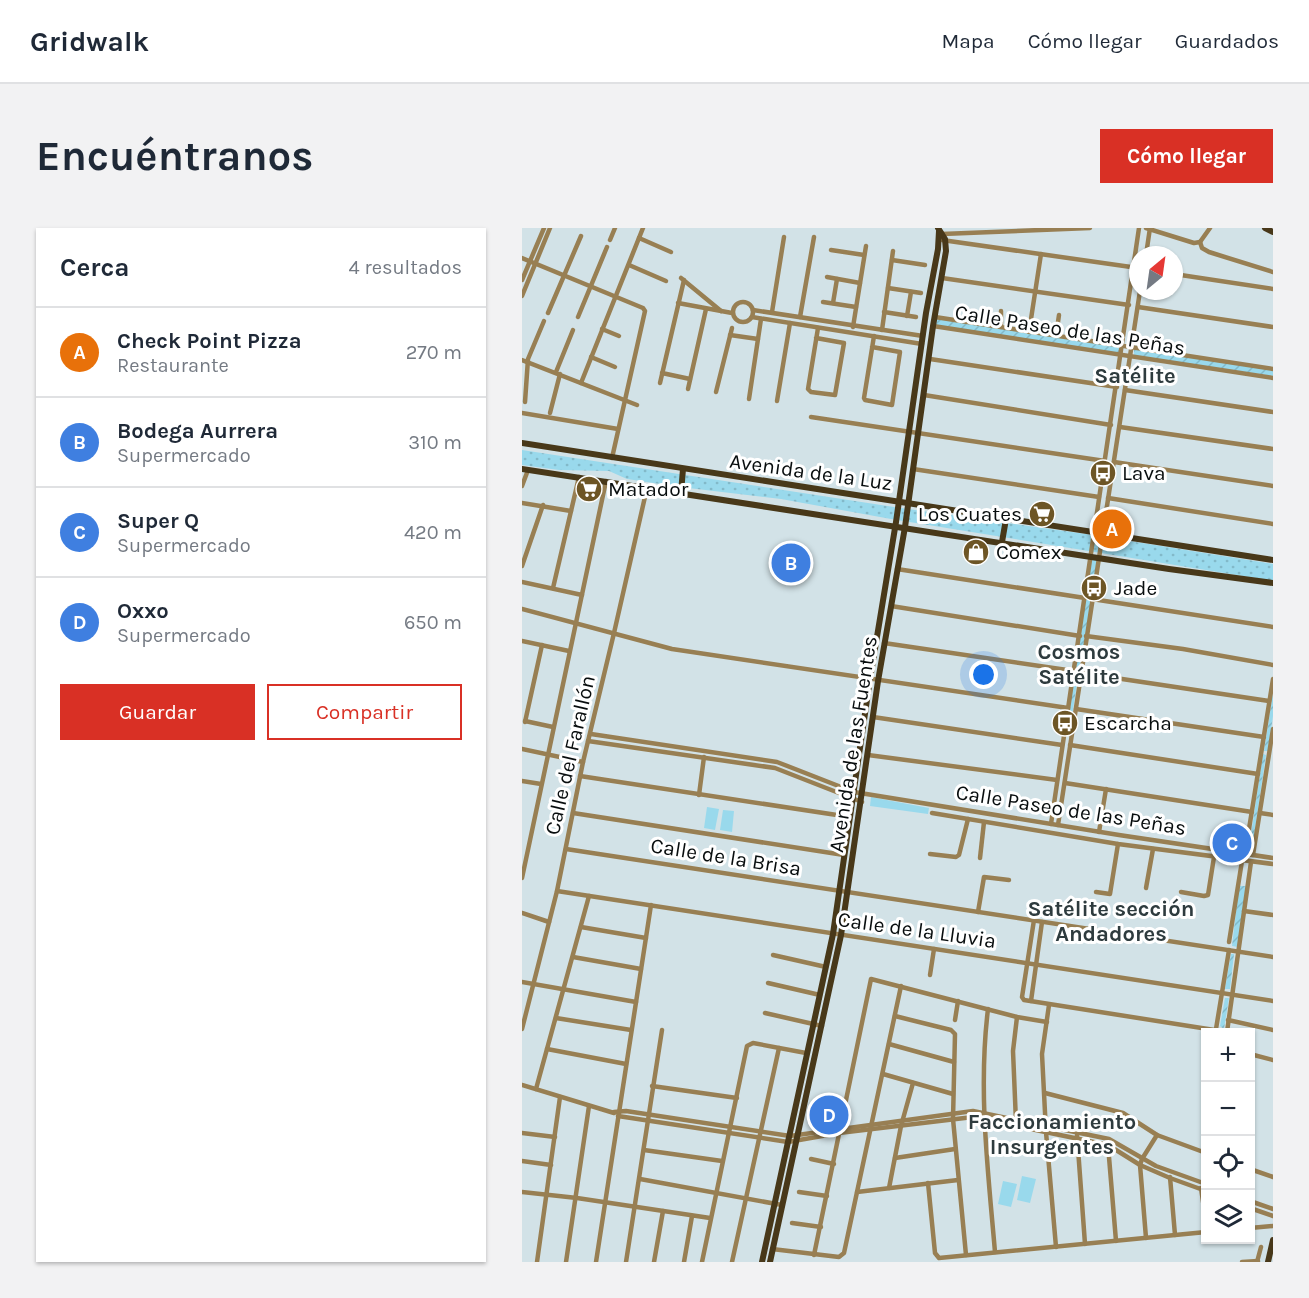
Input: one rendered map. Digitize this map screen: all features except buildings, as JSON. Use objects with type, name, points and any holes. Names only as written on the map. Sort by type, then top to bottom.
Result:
[{"type":"main road","points":[[1265,228],[1273,232]]},
{"type":"main road","name":"Avenida de las Fuentes","points":[[762,1262],[798,1139],[841,935],[878,681],[905,527],[933,326],[946,251],[941,234]]},
{"type":"main road","name":"Avenida de las Fuentes","points":[[770,1262],[789,1139],[833,934],[870,679],[896,526],[922,340],[941,234]]},
{"type":"main road","name":"Avenida de la Luz","points":[[522,443],[1273,560]]},
{"type":"main road","name":"Avenida de la Luz","points":[[525,469],[1273,583]]},
{"type":"main road","points":[[681,493],[683,469]]},
{"type":"main road","points":[[1002,542],[1006,519]]},
{"type":"main road","points":[[1268,1262],[1273,1240]]},
{"type":"street","points":[[522,296],[543,228]]},
{"type":"street","points":[[522,280],[550,228]]},
{"type":"street","points":[[610,240],[615,228]]},
{"type":"street","points":[[581,383],[643,228]]},
{"type":"street","points":[[941,234],[1090,228]]},
{"type":"street","points":[[1138,246],[1139,228]]},
{"type":"street","points":[[1147,246],[1148,228],[1200,243]]},
{"type":"street","points":[[1200,243],[1210,228]]},
{"type":"street","points":[[941,234],[1041,254],[1129,267]]},
{"type":"street","points":[[548,313],[581,236]]},
{"type":"street","points":[[772,312],[784,237]]},
{"type":"street","points":[[800,317],[814,237]]},
{"type":"street","points":[[639,238],[671,252]]},
{"type":"street","points":[[1200,243],[1202,248],[1209,252],[1273,272]]},
{"type":"street","points":[[852,332],[866,246]]},
{"type":"street","points":[[578,317],[607,247]]},
{"type":"street","points":[[831,250],[864,255]]},
{"type":"street","points":[[882,330],[893,251]]},
{"type":"street","points":[[1029,332],[1041,254]]},
{"type":"street","points":[[522,258],[643,308],[645,311],[612,458]]},
{"type":"street","points":[[892,260],[925,265]]},
{"type":"street","points":[[629,265],[666,281]]},
{"type":"street","points":[[1183,275],[1273,290]]},
{"type":"street","points":[[827,277],[860,283]]},
{"type":"street","points":[[942,278],[1129,305]]},
{"type":"street","points":[[660,382],[683,279],[721,311]]},
{"type":"street","points":[[833,303],[837,279]]},
{"type":"street","points":[[888,288],[921,293]]},
{"type":"street","points":[[907,316],[911,292]]},
{"type":"street","points":[[1051,824],[1130,300]]},
{"type":"street","points":[[1058,825],[1139,300]]},
{"type":"street","points":[[741,301],[749,303],[753,309],[752,317],[746,322],[734,318],[732,313],[734,306],[741,301]]},
{"type":"street","points":[[823,302],[856,307]]},
{"type":"street","points":[[678,303],[732,313]]},
{"type":"street","points":[[1138,307],[1273,327]]},
{"type":"street","points":[[688,389],[706,309]]},
{"type":"street","points":[[753,309],[882,330],[922,340]]},
{"type":"street","points":[[1001,311],[1001,327]]},
{"type":"street","points":[[884,312],[915,317]]},
{"type":"street","points":[[1056,336],[1059,315]]},
{"type":"street","points":[[752,317],[874,336],[922,340]]},
{"type":"street","name":"Calle Paseo de las Peñas","points":[[935,317],[1273,369]]},
{"type":"street","points":[[749,399],[761,319]]},
{"type":"street","points":[[525,402],[528,359],[544,321]]},
{"type":"street","points":[[777,400],[790,323]]},
{"type":"street","name":"Calle Paseo de las Peñas","points":[[933,326],[1273,378]]},
{"type":"street","points":[[716,392],[732,328]]},
{"type":"street","points":[[816,338],[844,343],[836,392],[832,396],[810,392],[808,389],[816,338],[818,328]]},
{"type":"street","points":[[602,329],[619,336]]},
{"type":"street","points":[[550,413],[558,373],[573,330]]},
{"type":"street","points":[[730,335],[758,339]]},
{"type":"street","points":[[872,347],[900,352],[892,405],[865,400],[872,347],[874,336]]},
{"type":"street","points":[[591,357],[615,367]]},
{"type":"street","points":[[930,359],[1117,387]]},
{"type":"street","points":[[522,360],[637,405]]},
{"type":"street","points":[[662,373],[690,379]]},
{"type":"street","points":[[1125,390],[1273,412]]},
{"type":"street","points":[[924,395],[1111,425]]},
{"type":"street","points":[[522,413],[618,429]]},
{"type":"street","points":[[811,417],[1105,461]]},
{"type":"street","points":[[1119,427],[1273,449]]},
{"type":"street","points":[[1108,443],[1117,444]]},
{"type":"street","points":[[1114,462],[1273,486]]},
{"type":"street","points":[[913,468],[1099,497]]},
{"type":"street","points":[[522,486],[525,469]]},
{"type":"street","points":[[553,588],[579,477]]},
{"type":"street","points":[[522,878],[606,481]]},
{"type":"street","name":"Calle del Farallón","points":[[522,1029],[557,891],[583,762],[647,487]]},
{"type":"street","points":[[1108,498],[1273,524]]},
{"type":"street","points":[[522,503],[571,511]]},
{"type":"street","points":[[522,566],[543,505]]},
{"type":"street","points":[[892,546],[899,548],[900,558]]},
{"type":"street","points":[[897,569],[1085,598]]},
{"type":"street","points":[[522,582],[582,595]]},
{"type":"street","points":[[1092,599],[1273,627]]},
{"type":"street","points":[[891,606],[1080,636]]},
{"type":"street","points":[[522,609],[672,649],[1068,708]]},
{"type":"street","points":[[1086,636],[1183,649],[1273,665]]},
{"type":"street","points":[[522,641],[569,651]]},
{"type":"street","points":[[884,643],[1074,671]]},
{"type":"street","points":[[542,645],[524,721],[553,727]]},
{"type":"street","points":[[1076,653],[1084,654]]},
{"type":"street","points":[[1082,673],[1269,701]]},
{"type":"street","points":[[1245,854],[1273,679]]},
{"type":"street","points":[[1076,709],[1264,737]]},
{"type":"street","points":[[873,717],[1062,745]]},
{"type":"street","points":[[1253,855],[1273,729]]},
{"type":"street","name":"Calle Paseo de las Peñas","points":[[591,734],[777,762],[854,792],[1273,858]]},
{"type":"street","points":[[1063,738],[1071,739]]},
{"type":"street","points":[[588,741],[775,768],[862,802]]},
{"type":"street","points":[[1070,745],[1258,774]]},
{"type":"street","points":[[522,749],[583,762]]},
{"type":"street","points":[[1262,752],[1269,753]]},
{"type":"street","points":[[868,755],[1057,780]]},
{"type":"street","points":[[699,795],[704,757]]},
{"type":"street","points":[[1265,775],[1273,776]]},
{"type":"street","points":[[580,776],[851,817]]},
{"type":"street","points":[[522,781],[541,784]]},
{"type":"street","points":[[1065,783],[1252,812]]},
{"type":"street","points":[[1099,832],[1106,789]]},
{"type":"street","points":[[573,813],[844,855]]},
{"type":"street","name":"Calle Paseo de las Peñas","points":[[932,813],[1118,844],[1273,864]]},
{"type":"street","points":[[1260,813],[1273,815]]},
{"type":"street","points":[[930,854],[956,857],[959,855],[968,819]]},
{"type":"street","points":[[981,858],[984,822]]},
{"type":"street","points":[[1096,892],[1110,894],[1118,844]]},
{"type":"street","name":"Calle de la Brisa","points":[[566,849],[1273,957]]},
{"type":"street","points":[[1146,888],[1153,849]]},
{"type":"street","points":[[1181,892],[1208,895],[1214,857]]},
{"type":"street","points":[[1229,942],[1242,861]]},
{"type":"street","points":[[1227,1028],[1251,862]]},
{"type":"street","points":[[978,912],[984,877],[1009,880]]},
{"type":"street","name":"Calle de la Lluvia","points":[[557,891],[1273,1001]]},
{"type":"street","points":[[536,1089],[589,896]]},
{"type":"street","points":[[596,1262],[606,1204],[617,1113],[651,905]]},
{"type":"street","points":[[1244,911],[1273,915]]},
{"type":"street","points":[[522,913],[549,922]]},
{"type":"street","points":[[1034,920],[1023,999],[1201,1028]]},
{"type":"street","points":[[1030,1001],[1042,921]]},
{"type":"street","points":[[581,927],[646,938]]},
{"type":"street","points":[[930,975],[934,949]]},
{"type":"street","points":[[1218,1028],[1221,993],[1229,950]]},
{"type":"street","points":[[773,955],[826,967]]},
{"type":"street","points":[[573,957],[641,969]]},
{"type":"street","points":[[814,1255],[871,979],[1017,1017],[1047,1022]]},
{"type":"street","points":[[522,982],[636,1002]]},
{"type":"street","points":[[768,983],[820,995]]},
{"type":"street","points":[[772,1249],[833,1259],[842,1256],[901,986]]},
{"type":"street","points":[[955,1020],[957,1001]]},
{"type":"street","points":[[1049,1005],[1042,1054],[1056,1247]]},
{"type":"street","points":[[988,1009],[983,1046],[983,1119],[995,1252]]},
{"type":"street","points":[[765,1013],[822,1026]]},
{"type":"street","points":[[895,1016],[954,1031],[953,1119],[966,1255]]},
{"type":"street","points":[[1016,1123],[1013,1051],[1017,1017]]},
{"type":"street","points":[[556,1018],[632,1030]]},
{"type":"street","points":[[1228,1020],[1273,1030]]},
{"type":"street","points":[[626,1262],[662,1030]]},
{"type":"street","points":[[702,1262],[749,1043],[806,1053]]},
{"type":"street","points":[[889,1044],[954,1062]]},
{"type":"street","points":[[732,1262],[779,1048]]},
{"type":"street","points":[[547,1049],[626,1064]]},
{"type":"street","points":[[1255,1055],[1273,1060]]},
{"type":"street","points":[[883,1074],[953,1094]]},
{"type":"street","points":[[889,1188],[902,1120],[913,1083]]},
{"type":"street","points":[[522,1085],[617,1113],[789,1139],[973,1111],[1016,1123]]},
{"type":"street","points":[[652,1086],[737,1098]]},
{"type":"street","points":[[1045,1093],[1123,1113],[1157,1135],[1201,1151]]},
{"type":"street","points":[[537,1262],[560,1097]]},
{"type":"street","points":[[566,1262],[589,1106]]},
{"type":"street","points":[[871,1127],[901,1126],[963,1117],[1016,1123],[1108,1142],[1170,1178],[1201,1189]]},
{"type":"street","points":[[522,1133],[555,1137]]},
{"type":"street","points":[[1077,1135],[1085,1244]]},
{"type":"street","points":[[1146,1238],[1141,1162],[1157,1135]]},
{"type":"street","points":[[1108,1142],[1116,1241]]},
{"type":"street","points":[[895,1158],[955,1149]]},
{"type":"street","points":[[644,1150],[722,1161]]},
{"type":"street","points":[[811,1159],[834,1164]]},
{"type":"street","points":[[522,1161],[551,1165]]},
{"type":"street","points":[[1141,1162],[1201,1182]]},
{"type":"street","points":[[1255,1170],[1273,1177]]},
{"type":"street","points":[[1171,1171],[1175,1235]]},
{"type":"street","points":[[640,1179],[778,1204]]},
{"type":"street","points":[[857,1192],[958,1180]]},
{"type":"street","points":[[928,1183],[936,1256],[941,1258],[1201,1232]]},
{"type":"street","points":[[522,1192],[710,1218]]},
{"type":"street","points":[[799,1192],[827,1196]]},
{"type":"street","points":[[1255,1202],[1273,1209]]},
{"type":"street","points":[[1255,1209],[1273,1216]]},
{"type":"street","points":[[654,1262],[663,1211]]},
{"type":"street","points":[[684,1262],[692,1216]]},
{"type":"street","points":[[792,1223],[820,1227]]},
{"type":"street","points":[[1255,1228],[1273,1226]]},
{"type":"street","points":[[1242,1262],[1258,1261],[1261,1247]]},
{"type":"shaded area","points":[[937,319],[1122,346],[1121,354],[936,325]]},
{"type":"shaded area","points":[[1134,349],[1273,370],[1273,376],[1134,356]]},
{"type":"shaded area","points":[[522,450],[1273,564],[1273,581],[781,499],[627,479],[609,471],[559,470],[522,465]]},
{"type":"shaded area","points":[[1091,559],[1098,560],[1083,653],[1077,652]]},
{"type":"shaded area","points":[[1077,657],[1081,657],[1069,736],[1065,735]]},
{"type":"shaded area","points":[[1273,693],[1273,716],[1268,751],[1264,751]]},
{"type":"shaded area","points":[[1263,754],[1266,755],[1253,842],[1250,841]]},
{"type":"shaded area","points":[[871,797],[929,808],[928,814],[870,806]]},
{"type":"shaded area","points":[[707,807],[719,809],[715,830],[704,828]]},
{"type":"shaded area","points":[[723,810],[734,811],[732,832],[720,830]]},
{"type":"shaded area","points":[[1239,886],[1246,886],[1238,947],[1232,946]]},
{"type":"shaded area","points":[[1231,954],[1234,954],[1230,989],[1225,989]]},
{"type":"shaded area","points":[[1225,998],[1229,998],[1224,1028],[1220,1026]]},
{"type":"shaded area","points":[[1022,1176],[1036,1179],[1030,1203],[1017,1200]]},
{"type":"shaded area","points":[[1003,1181],[1017,1184],[1011,1207],[998,1204]]},
{"type":"place","name":"Lava","points":[[1103,473]]},
{"type":"place","name":"Matador","points":[[589,489]]},
{"type":"place","name":"Los Cuates","points":[[1042,514]]},
{"type":"place","name":"Check Point Pizza","points":[[1112,529]]},
{"type":"place","name":"Comex","points":[[976,552]]},
{"type":"place","name":"Bodega Aurrera","points":[[791,563]]},
{"type":"place","name":"Jade","points":[[1094,588]]},
{"type":"place","name":"Escarcha","points":[[1065,723]]},
{"type":"place","name":"Super Q","points":[[1232,843]]},
{"type":"place","name":"Oxxo","points":[[829,1115]]},
{"type":"district","name":"Satélite","points":[[1135,375]]},
{"type":"district","name":"Cosmos Satélite","points":[[1079,664]]},
{"type":"district","name":"Satélite sección Andadores","points":[[1111,920]]},
{"type":"district","name":"Faccionamiento Insurgentes","points":[[1052,1134]]}]
